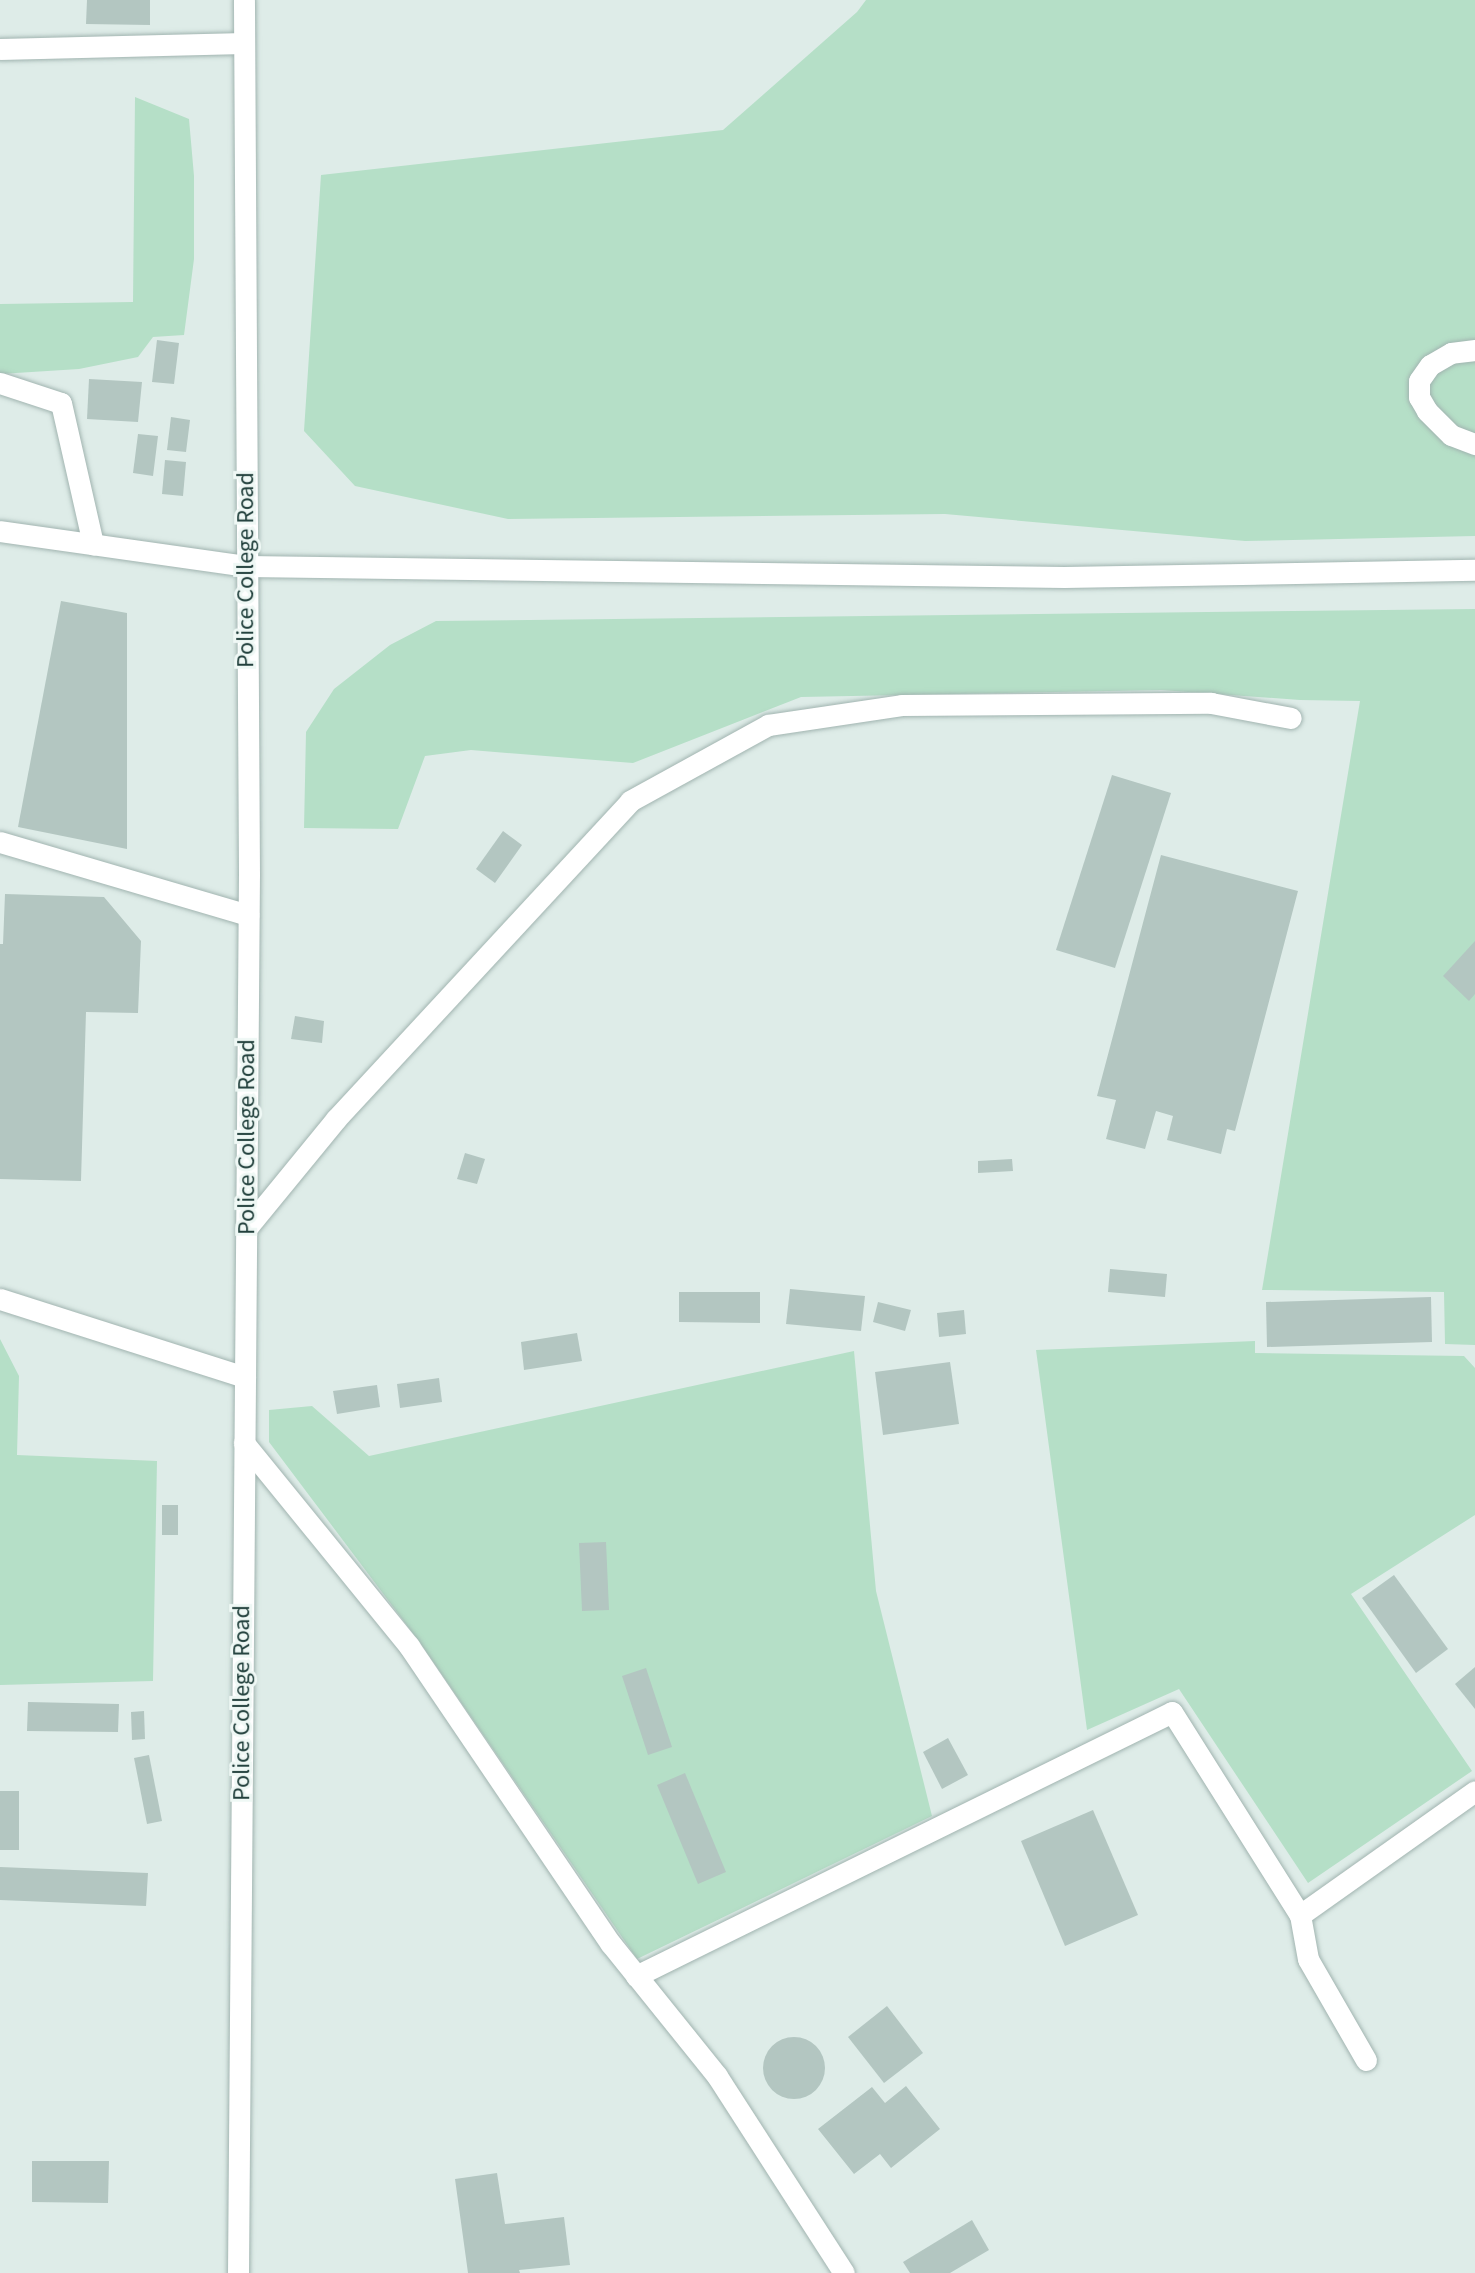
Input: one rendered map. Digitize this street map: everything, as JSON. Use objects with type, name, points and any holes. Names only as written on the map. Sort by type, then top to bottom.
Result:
[{"type":"street","name":"Police College Road","points":[[238,2273],[248,915],[244,0]]},
{"type":"street","points":[[0,49],[244,43]]},
{"type":"street","points":[[1475,350],[1451,353],[1430,365],[1419,381],[1419,397],[1427,411],[1451,435],[1475,443]]},
{"type":"street","points":[[0,383],[61,403],[93,544]]},
{"type":"street","points":[[0,531],[246,566],[1064,577],[1475,570]]},
{"type":"street","points":[[246,1229],[336,1119],[630,801],[768,725],[902,705],[1211,703],[1290,718]]},
{"type":"street","points":[[0,842],[248,915]]},
{"type":"street","points":[[0,1299],[245,1377]]},
{"type":"street","points":[[244,1443],[409,1646],[636,1976],[717,2076],[844,2273]]},
{"type":"street","points":[[636,1976],[1172,1713],[1300,1915],[1308,1959],[1366,2060]]},
{"type":"street","points":[[1300,1915],[1475,1791]]},
{"type":"green space","points":[[866,0],[1475,0],[1475,536],[1245,541],[945,514],[508,519],[355,486],[304,431],[321,175],[723,130],[857,12]]},
{"type":"green space","points":[[135,97],[189,119],[194,176],[194,259],[184,335],[153,337],[138,357],[79,369],[0,374],[0,304],[133,302]]},
{"type":"green space","points":[[1475,609],[1475,1345],[1445,1344],[1444,1292],[1262,1290],[1360,701],[1300,700],[1161,690],[801,697],[633,763],[471,750],[425,756],[398,829],[304,828],[306,732],[334,689],[390,645],[436,621]]},
{"type":"green space","points":[[0,1339],[19,1376],[17,1455],[157,1461],[153,1681],[0,1685]]},
{"type":"green space","points":[[1255,1341],[1255,1353],[1464,1356],[1475,1368],[1475,1515],[1351,1594],[1472,1771],[1308,1883],[1179,1689],[1087,1730],[1036,1350]]},
{"type":"green space","points":[[854,1351],[876,1591],[932,1816],[637,1959],[421,1644],[269,1442],[269,1410],[312,1406],[369,1456]]},
{"type":"building","points":[[87,0],[150,0],[150,25],[86,24]]},
{"type":"building","points":[[157,340],[179,343],[174,384],[152,382]]},
{"type":"building","points":[[89,379],[142,382],[138,422],[87,419]]},
{"type":"building","points":[[171,417],[190,420],[186,452],[167,450]]},
{"type":"building","points":[[138,434],[158,436],[153,476],[133,473]]},
{"type":"building","points":[[165,460],[186,462],[183,496],[162,494]]},
{"type":"building","points":[[61,601],[127,613],[127,849],[18,827]]},
{"type":"building","points":[[1112,775],[1171,793],[1115,968],[1056,950]]},
{"type":"building","points":[[503,831],[522,845],[495,883],[476,869]]},
{"type":"building","points":[[1161,855],[1298,891],[1235,1131],[1227,1129],[1221,1154],[1167,1140],[1173,1116],[1156,1111],[1145,1149],[1106,1139],[1116,1100],[1097,1096]]},
{"type":"building","points":[[5,894],[104,897],[141,941],[138,1013],[86,1012],[81,1181],[0,1179],[0,944],[3,944]]},
{"type":"building","points":[[1475,941],[1475,994],[1469,1001],[1443,976]]},
{"type":"building","points":[[295,1016],[324,1021],[322,1043],[291,1039]]},
{"type":"building","points":[[465,1153],[485,1159],[477,1184],[457,1179]]},
{"type":"building","points":[[1012,1159],[1013,1171],[978,1173],[978,1161]]},
{"type":"building","points":[[1110,1269],[1167,1274],[1165,1297],[1108,1292]]},
{"type":"building","points":[[790,1289],[865,1296],[861,1331],[786,1324]]},
{"type":"building","points":[[679,1292],[760,1292],[760,1323],[679,1322]]},
{"type":"building","points":[[1431,1297],[1432,1342],[1267,1347],[1266,1302]]},
{"type":"building","points":[[878,1302],[911,1310],[905,1331],[873,1322]]},
{"type":"building","points":[[964,1310],[966,1334],[939,1337],[937,1313]]},
{"type":"building","points":[[577,1333],[582,1361],[524,1370],[521,1342]]},
{"type":"building","points":[[950,1362],[959,1424],[883,1435],[875,1372]]},
{"type":"building","points":[[439,1378],[442,1402],[400,1408],[397,1384]]},
{"type":"building","points":[[377,1385],[380,1407],[337,1414],[333,1391]]},
{"type":"building","points":[[162,1505],[178,1505],[178,1535],[162,1535]]},
{"type":"building","points":[[606,1542],[609,1610],[582,1611],[579,1543]]},
{"type":"building","points":[[1394,1575],[1448,1649],[1416,1673],[1362,1598]]},
{"type":"building","points":[[1475,1667],[1475,1709],[1455,1684]]},
{"type":"building","points":[[646,1668],[672,1747],[648,1755],[622,1676]]},
{"type":"building","points":[[28,1702],[119,1704],[118,1732],[27,1731]]},
{"type":"building","points":[[144,1711],[145,1739],[132,1740],[131,1712]]},
{"type":"building","points":[[948,1738],[968,1775],[942,1789],[923,1752]]},
{"type":"building","points":[[149,1755],[162,1821],[147,1824],[134,1758]]},
{"type":"building","points":[[685,1773],[726,1872],[698,1884],[657,1785]]},
{"type":"building","points":[[0,1791],[19,1791],[19,1850],[0,1850]]},
{"type":"building","points":[[1093,1810],[1138,1915],[1065,1946],[1021,1841]]},
{"type":"building","points":[[0,1867],[148,1873],[146,1906],[0,1900]]},
{"type":"building","points":[[887,2006],[923,2053],[884,2083],[848,2037]]},
{"type":"building","points":[[794,2037],[816,2046],[825,2068],[816,2090],[794,2099],[772,2090],[763,2068],[772,2046]]},
{"type":"building","points":[[906,2086],[940,2129],[891,2168],[880,2154],[854,2174],[818,2129],[872,2087],[885,2103]]},
{"type":"building","points":[[32,2161],[109,2161],[108,2203],[32,2202]]},
{"type":"building","points":[[497,2173],[505,2224],[564,2217],[570,2265],[519,2270],[520,2273],[468,2273],[455,2179]]},
{"type":"building","points":[[972,2220],[989,2250],[950,2273],[910,2273],[903,2262]]}]
